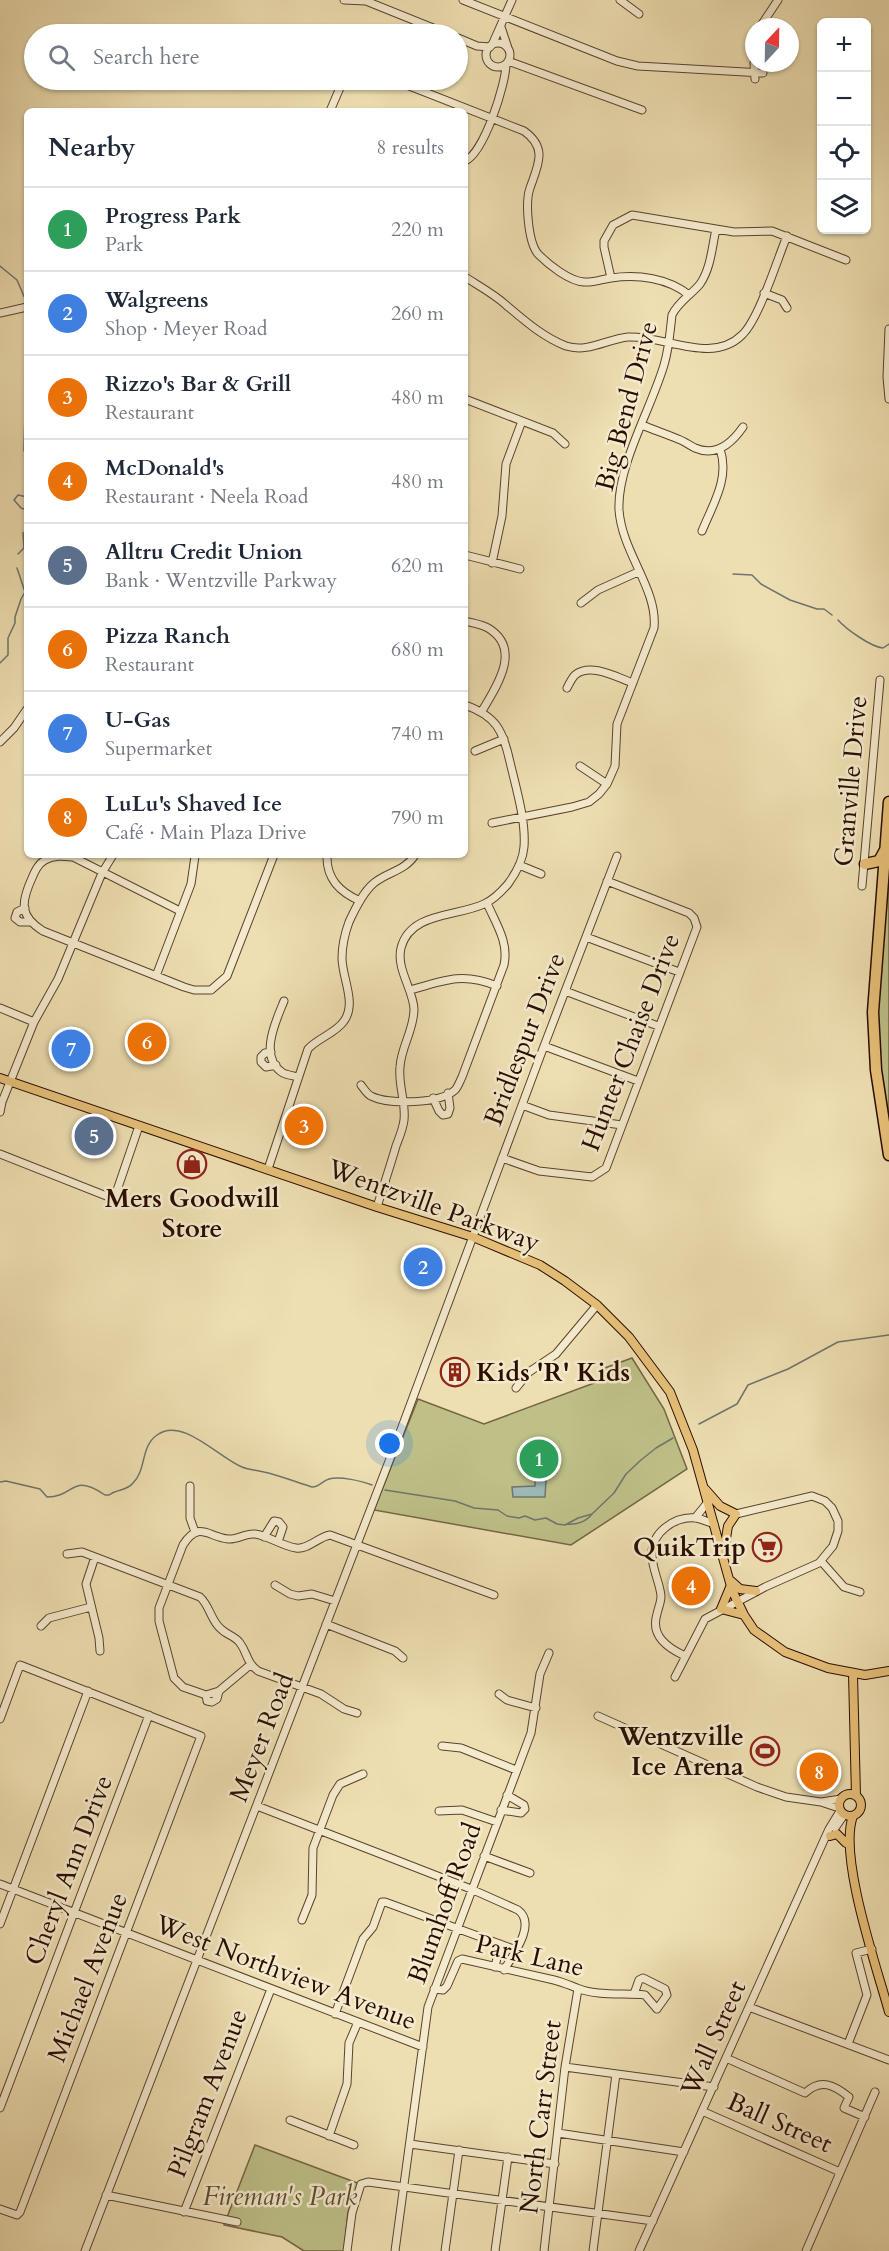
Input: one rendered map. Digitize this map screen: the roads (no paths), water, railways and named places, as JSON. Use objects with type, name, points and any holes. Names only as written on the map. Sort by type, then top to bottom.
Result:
[{"type":"highway","points":[[889,802],[874,987],[873,1035],[889,1155]]},
{"type":"highway","points":[[865,864],[879,861],[885,849]]},
{"type":"highway","points":[[865,864],[876,870],[882,883]]},
{"type":"main road","name":"Wentzville Parkway","points":[[0,1078],[376,1207],[472,1237],[540,1265],[597,1305],[629,1337],[670,1392],[693,1450],[730,1582],[737,1601],[754,1630],[779,1649],[828,1668],[865,1675],[889,1671]]},
{"type":"main road","points":[[703,1486],[720,1506],[736,1514],[728,1526],[723,1555]]},
{"type":"main road","points":[[744,1615],[721,1609],[730,1582],[740,1589],[756,1592]]},
{"type":"main road","points":[[853,1674],[851,1778],[844,1808],[848,1847],[855,1883],[889,2012]]},
{"type":"main road","points":[[844,1808],[857,1813],[861,1804],[856,1796],[853,1734]]},
{"type":"main road","points":[[844,1808],[856,1796]]},
{"type":"main road","points":[[827,1839],[837,1834],[848,1847]]},
{"type":"street","points":[[344,0],[366,1],[423,24]]},
{"type":"street","points":[[462,0],[597,54],[638,66],[758,75],[757,72]]},
{"type":"street","points":[[486,55],[512,0]]},
{"type":"street","points":[[620,0],[639,14]]},
{"type":"street","points":[[765,18],[774,1]]},
{"type":"street","points":[[468,160],[478,147],[504,85],[508,56],[501,27]]},
{"type":"street","points":[[468,42],[477,46],[486,55],[504,85]]},
{"type":"street","points":[[477,46],[491,46],[499,43],[508,56],[519,63],[642,110]]},
{"type":"street","points":[[494,66],[508,56]]},
{"type":"street","points":[[331,108],[339,90]]},
{"type":"street","points":[[420,90],[465,108]]},
{"type":"street","points":[[468,109],[524,131],[533,139],[538,149],[539,161],[529,190],[530,237],[536,252],[545,261],[578,282],[640,277],[678,286],[689,295]]},
{"type":"street","points":[[610,278],[604,241],[609,230],[620,220],[632,215],[716,230],[772,231],[846,260]]},
{"type":"street","name":"Big Bend Drive","points":[[607,784],[616,759],[617,724],[654,628],[656,615],[623,532],[619,510],[621,488],[626,468],[665,364],[675,308],[701,282],[709,265],[716,230]]},
{"type":"street","points":[[468,279],[540,332],[569,347],[597,346],[631,337],[708,348],[730,343],[742,335],[753,320],[787,236]]},
{"type":"street","points":[[764,293],[782,300],[787,308]]},
{"type":"street","points":[[0,313],[24,308]]},
{"type":"street","points":[[889,329],[887,377],[889,399]]},
{"type":"street","points":[[468,400],[553,433],[564,444]]},
{"type":"street","points":[[492,563],[502,516],[506,464],[522,421]]},
{"type":"street","points":[[642,425],[681,440],[696,449],[720,449],[734,439],[743,427]]},
{"type":"street","points":[[702,531],[724,475],[724,462],[720,449]]},
{"type":"street","points":[[468,556],[520,569]]},
{"type":"street","points":[[581,603],[598,590],[638,572]]},
{"type":"street","points":[[468,622],[488,628],[502,645],[505,655],[502,675],[482,711]]},
{"type":"street","points":[[567,688],[576,675],[587,670],[601,672],[633,683]]},
{"type":"street","name":"Granville Drive","points":[[862,886],[880,680]]},
{"type":"street","points":[[376,1207],[404,1122],[400,1064],[412,1025],[414,1008],[411,990],[401,965],[400,950],[405,937],[415,925],[427,920],[487,903],[505,888],[519,865],[524,846],[521,818],[504,739],[493,722],[482,711],[468,706]]},
{"type":"street","points":[[0,742],[24,713]]},
{"type":"street","points":[[475,751],[504,739]]},
{"type":"street","points":[[492,823],[589,802],[607,784],[580,766]]},
{"type":"street","name":"Bridlespur Drive","points":[[472,1237],[617,856]]},
{"type":"street","points":[[75,858],[180,911]]},
{"type":"street","points":[[0,1112],[1,1103],[34,1022],[58,979],[102,873],[111,858]]},
{"type":"street","points":[[156,976],[191,884],[195,858]]},
{"type":"street","points":[[41,859],[25,895],[24,908],[30,922],[43,932],[156,976],[194,990],[211,990],[227,976],[273,858]]},
{"type":"street","points":[[327,858],[327,869],[332,881],[360,901]]},
{"type":"street","points":[[268,1169],[308,1048],[316,1040],[339,1027],[348,1012],[350,1004],[342,964],[343,944],[349,922],[360,901],[375,882],[405,867],[412,858]]},
{"type":"street","points":[[519,865],[541,874]]},
{"type":"street","name":"Hunter Chaise Drive","points":[[502,1158],[539,1171],[592,1177],[606,1168],[697,927],[694,918],[689,913],[607,881]]},
{"type":"street","points":[[361,1085],[369,1095],[391,1102],[433,1098],[454,1090],[462,1077],[497,986],[506,955],[505,941],[487,903]]},
{"type":"street","points":[[24,908],[16,912],[15,918],[20,922],[30,922]]},
{"type":"street","points":[[585,937],[679,972]]},
{"type":"street","points":[[411,990],[451,978],[465,977],[480,979],[497,986]]},
{"type":"street","points":[[565,991],[658,1026]]},
{"type":"street","points":[[284,1001],[271,1035],[271,1052],[276,1065],[283,1073],[298,1077]]},
{"type":"street","points":[[0,1008],[34,1022]]},
{"type":"street","points":[[544,1046],[638,1081]]},
{"type":"street","points":[[271,1052],[261,1057],[261,1062],[266,1067],[276,1065]]},
{"type":"street","points":[[433,1098],[439,1111],[443,1115],[448,1114],[450,1108],[448,1093]]},
{"type":"street","points":[[522,1105],[549,1114],[622,1125]]},
{"type":"street","points":[[0,1154],[114,1199],[139,1126]]},
{"type":"street","name":"Meyer Road","points":[[85,2251],[257,1806],[472,1237]]},
{"type":"street","points":[[516,1388],[529,1372],[556,1354],[597,1305]]},
{"type":"street","points":[[190,1486],[190,1518],[195,1532]]},
{"type":"street","points":[[675,1677],[705,1619],[822,1560],[835,1542],[838,1526],[836,1514],[825,1501],[812,1496],[736,1514]]},
{"type":"street","points":[[694,1518],[708,1502]]},
{"type":"street","points":[[685,1656],[666,1646],[657,1631],[656,1616],[661,1599],[651,1553],[654,1540],[671,1524],[694,1518],[714,1524]]},
{"type":"street","points":[[264,1537],[270,1524],[274,1521],[279,1522],[283,1527],[278,1542]]},
{"type":"street","points":[[250,1665],[219,1691],[206,1695],[183,1687],[174,1678],[159,1608],[183,1545],[195,1532],[206,1531],[226,1539],[257,1534],[296,1549],[307,1547],[324,1536],[330,1536],[494,1595]]},
{"type":"street","points":[[67,1554],[82,1552],[200,1598],[207,1603],[221,1630],[236,1637],[250,1665],[258,1671],[321,1694],[344,1709],[357,1713]]},
{"type":"street","points":[[95,1557],[86,1584],[100,1651]]},
{"type":"street","points":[[822,1560],[844,1587],[860,1592]]},
{"type":"street","points":[[275,1585],[290,1594],[298,1596],[312,1594],[335,1601]]},
{"type":"street","points":[[41,1626],[49,1618],[91,1607]]},
{"type":"street","points":[[326,1624],[395,1651],[403,1658]]},
{"type":"street","name":"Blumhoff Road","points":[[395,2251],[428,2007],[439,1990],[471,1889],[531,1733],[540,1674],[549,1653]]},
{"type":"street","points":[[0,1719],[20,1665],[149,1715]]},
{"type":"street","points":[[0,1924],[88,1692]]},
{"type":"street","points":[[499,1694],[507,1700],[536,1708]]},
{"type":"street","name":"Michael Avenue","points":[[0,2209],[14,2214],[20,2212],[201,1736],[149,1715]]},
{"type":"street","name":"Cheryl Ann Drive","points":[[0,2108],[149,1715]]},
{"type":"street","points":[[598,1716],[757,1787],[804,1801],[821,1802],[844,1808]]},
{"type":"street","points":[[442,1746],[461,1748],[516,1770]]},
{"type":"street","points":[[302,1920],[312,1895],[313,1848],[333,1795],[340,1784],[363,1774]]},
{"type":"street","name":"Blumhoff Road","points":[[501,1810],[521,1813],[525,1809],[524,1805],[507,1795]]},
{"type":"street","points":[[257,1806],[471,1889],[523,1914],[526,1924],[516,1950],[504,1970]]},
{"type":"street","name":"Wall Street","points":[[639,2251],[827,1839],[829,1829],[844,1808]]},
{"type":"street","points":[[439,1811],[462,1810],[497,1822]]},
{"type":"street","points":[[484,1856],[530,1873]]},
{"type":"street","name":"West Northview Avenue","points":[[0,1884],[423,2047]]},
{"type":"street","points":[[335,2014],[363,1939],[373,1927],[381,1902],[516,1950]]},
{"type":"street","points":[[495,1967],[500,1944]]},
{"type":"street","points":[[848,2044],[867,1995],[856,1953],[872,1949]]},
{"type":"street","name":"Park Lane","points":[[439,1990],[447,1986],[458,1961],[462,1959],[568,1983],[578,1989],[634,1994],[649,1998],[657,2009],[667,1995],[665,1989],[643,1978],[639,1980],[634,1994]]},
{"type":"street","name":"Pilgram Avenue","points":[[183,2212],[271,1989]]},
{"type":"street","name":"North Carr Street","points":[[544,2251],[565,2067],[578,1989]]},
{"type":"street","points":[[749,2007],[889,2060]]},
{"type":"street","points":[[330,2136],[346,2084],[349,2043],[358,2022]]},
{"type":"street","points":[[726,2058],[805,2093],[813,2086],[835,2087],[849,2097],[844,2108],[865,2117]]},
{"type":"street","points":[[565,2067],[714,2087]]},
{"type":"street","points":[[592,2251],[616,2074]]},
{"type":"street","points":[[806,2251],[875,2092]]},
{"type":"street","name":"Ball Street","points":[[702,2111],[840,2172]]},
{"type":"street","points":[[290,2120],[354,2145]]},
{"type":"street","points":[[558,2133],[684,2152]]},
{"type":"street","points":[[410,2144],[555,2164]]},
{"type":"street","points":[[445,2251],[459,2150]]},
{"type":"street","points":[[495,2251],[508,2157]]},
{"type":"street","points":[[347,2251],[352,2213],[361,2184],[368,2182],[653,2221]]},
{"type":"street","points":[[106,2195],[237,2222]]},
{"type":"water","points":[[535,1479],[546,1480],[545,1497],[513,1497],[512,1487],[535,1486]]},
{"type":"waterway","points":[[0,266],[17,280],[24,296]]},
{"type":"waterway","points":[[24,496],[18,495],[14,500],[24,509]]},
{"type":"waterway","points":[[24,532],[24,548]]},
{"type":"waterway","points":[[18,554],[24,548]]},
{"type":"waterway","points":[[17,568],[24,589]]},
{"type":"waterway","points":[[733,574],[752,575],[761,584],[790,600],[824,609],[832,615]]},
{"type":"waterway","points":[[0,663],[8,655],[8,638],[24,594]]},
{"type":"waterway","points":[[838,620],[853,633],[878,647],[883,648],[889,644]]},
{"type":"waterway","points":[[699,1424],[737,1404],[748,1385],[788,1369],[838,1342],[889,1335]]},
{"type":"waterway","points":[[0,1482],[6,1481],[40,1489],[47,1497],[56,1496],[79,1486],[94,1488],[109,1495],[133,1483],[140,1471],[148,1446],[157,1435],[167,1431],[178,1431],[200,1440],[242,1467],[312,1487],[334,1478],[351,1479],[372,1485]]},
{"type":"waterway","points":[[385,1490],[455,1501],[474,1508],[498,1510],[507,1516],[519,1518],[525,1516],[535,1520],[546,1518],[557,1524],[565,1525],[592,1514],[614,1493],[626,1474],[656,1448],[673,1438]]},
{"type":"waterway","points":[[567,1524],[581,1522],[592,1514]]},
{"type":"place","name":"Pizza Ranch","points":[[147,1042]]},
{"type":"place","name":"U-Gas","points":[[71,1049]]},
{"type":"place","name":"Rizzo's Bar & Grill","points":[[304,1126]]},
{"type":"place","name":"Alltru Credit Union","points":[[94,1136]]},
{"type":"place","name":"Mers Goodwill Store","points":[[192,1164]]},
{"type":"place","name":"Walgreens","points":[[423,1267]]},
{"type":"place","name":"Kids 'R' Kids","points":[[455,1372]]},
{"type":"place","name":"Progress Park","points":[[539,1459]]},
{"type":"place","name":"QuikTrip","points":[[767,1547]]},
{"type":"place","name":"McDonald's","points":[[691,1586]]},
{"type":"place","name":"Wentzville Ice Arena","points":[[765,1751]]},
{"type":"place","name":"LuLu's Shaved Ice","points":[[819,1772]]},
{"type":"park label","name":"Fireman's Park","points":[[280,2196]]}]
